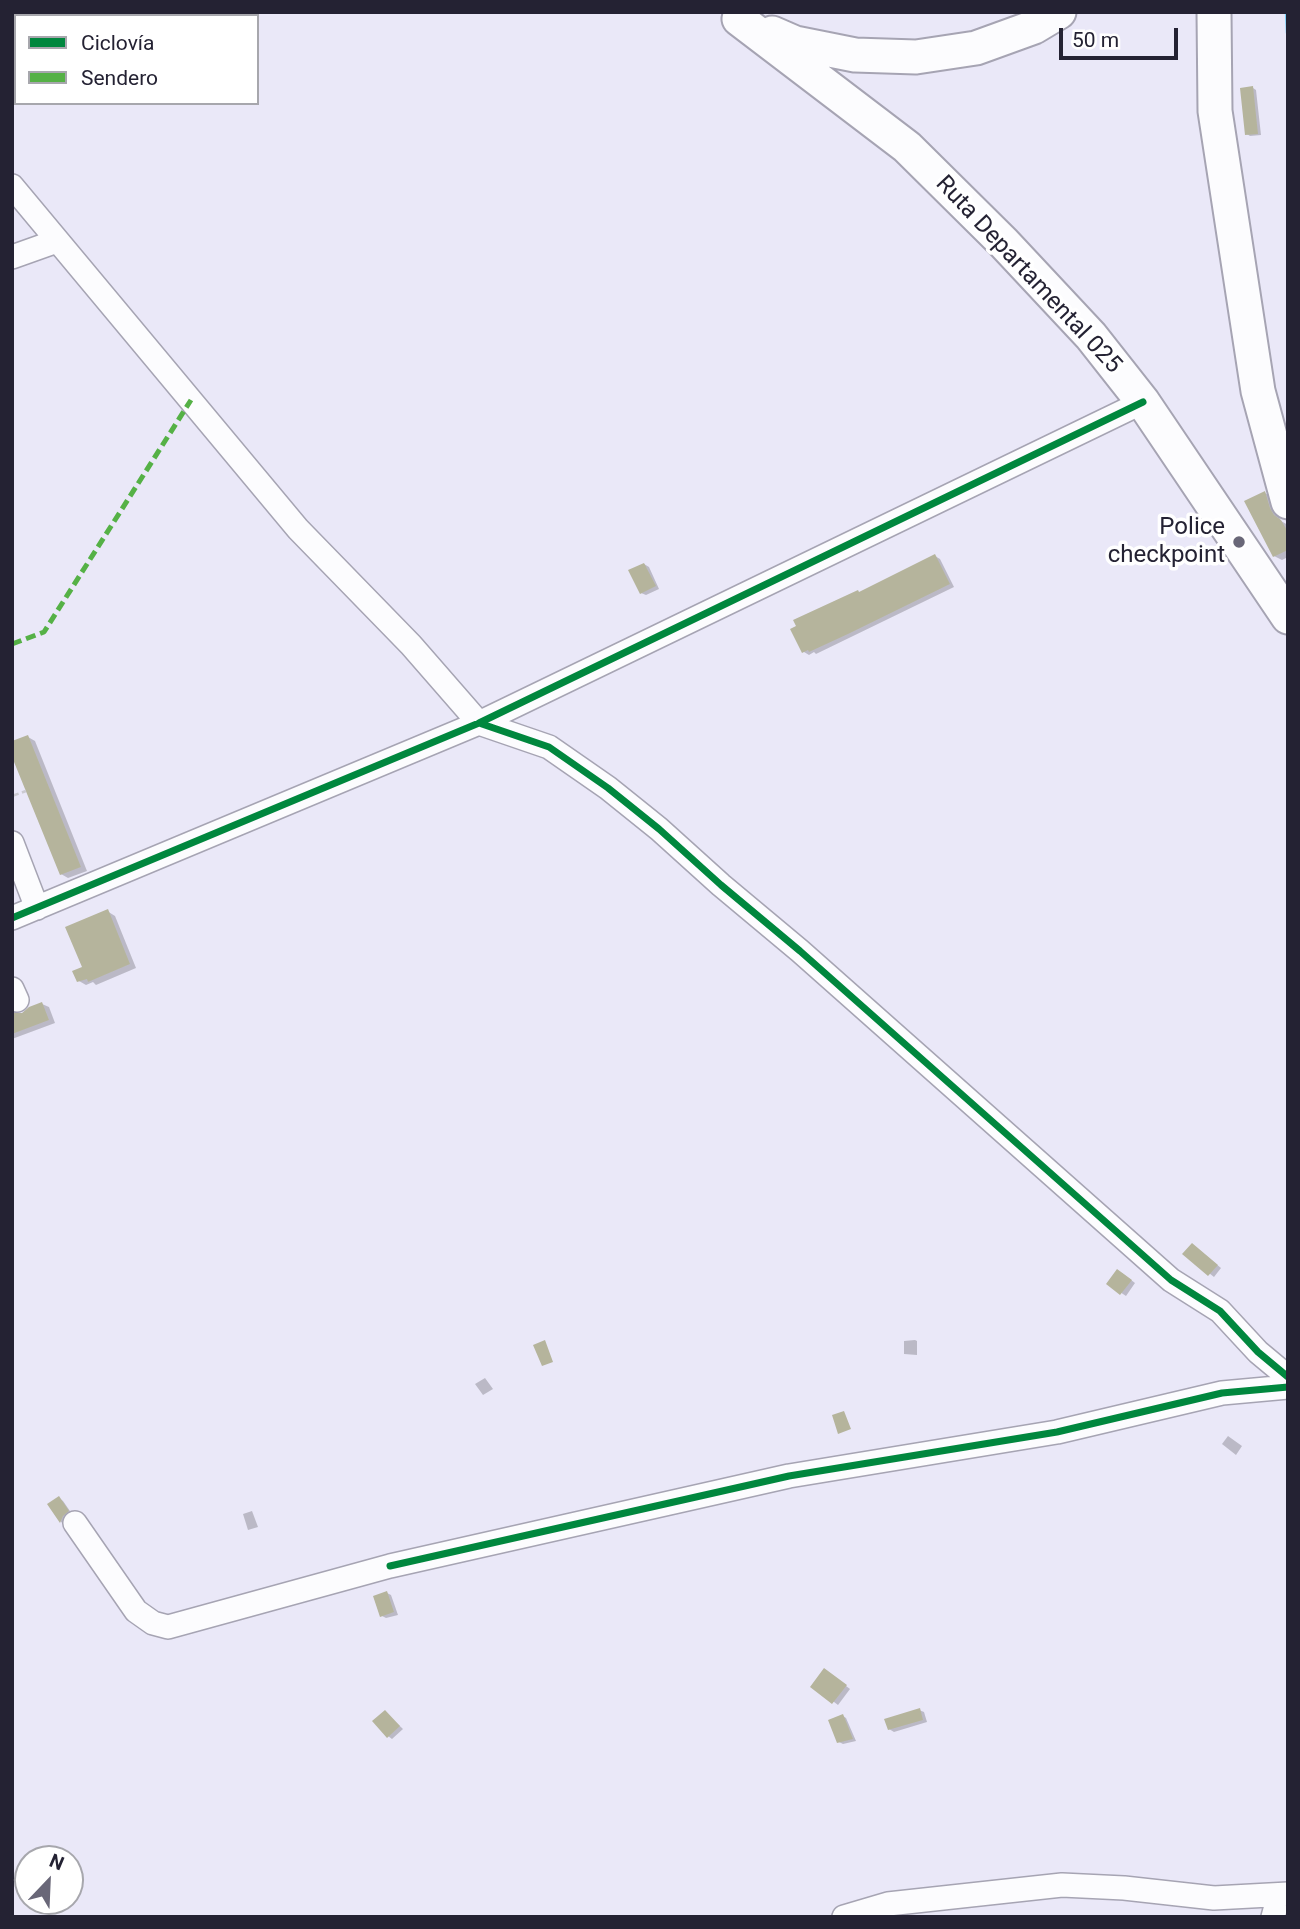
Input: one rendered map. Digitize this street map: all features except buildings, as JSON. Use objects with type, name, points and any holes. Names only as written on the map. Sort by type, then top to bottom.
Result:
[{"type":"highway","points":[[734,15],[795,43],[855,55],[916,57],[976,48],[1034,27],[1059,12]]},
{"type":"highway","points":[[1214,12],[1215,111],[1221,151],[1258,391],[1288,502]]},
{"type":"highway","name":"Ruta Departamental 025","points":[[734,15],[907,147],[1004,243],[1091,336],[1143,402],[1288,617]]},
{"type":"street","points":[[12,186],[298,529],[411,645],[479,723],[549,747],[608,788],[659,829],[1171,1280],[1220,1311],[1258,1352],[1288,1377]]},
{"type":"street","points":[[12,257],[57,241]]},
{"type":"street","points":[[12,918],[479,723],[1143,402]]},
{"type":"street","points":[[12,843],[37,908]]},
{"type":"street","points":[[75,1523],[136,1611],[153,1623],[168,1627],[390,1566],[789,1476],[1057,1432],[1222,1394],[1288,1387]]},
{"type":"street","points":[[844,1917],[888,1904],[1062,1885],[1280,1902]]},
{"type":"path","points":[[12,796],[26,791]]},
{"type":"waterway","points":[[1287,12],[1288,33]]},
{"type":"marked path","points":[[12,644],[44,632],[191,400]]},
{"type":"cycle path","points":[[12,918],[479,723],[1143,402]]},
{"type":"cycle path","points":[[479,723],[549,747],[608,788],[659,829],[1171,1280],[1220,1311],[1258,1352],[1288,1377]]},
{"type":"cycle path","points":[[390,1566],[789,1476],[1057,1432],[1222,1393],[1288,1387]]},
{"type":"place","name":"Police checkpoint","points":[[1239,542]]}]
